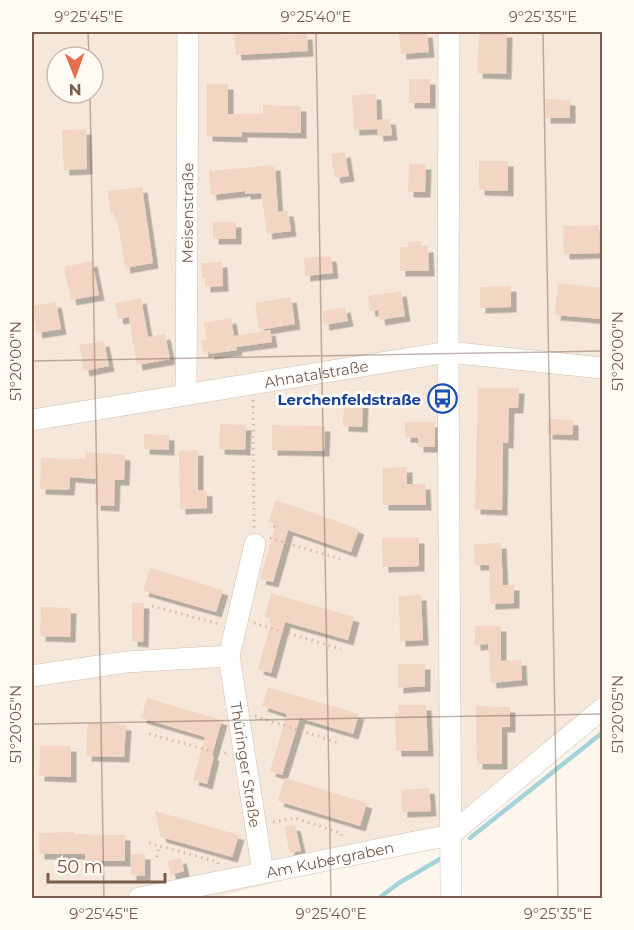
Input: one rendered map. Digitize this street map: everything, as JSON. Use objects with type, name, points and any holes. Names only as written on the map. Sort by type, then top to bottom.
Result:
[{"type":"street","name":"Meisenstraße","points":[[186,395],[188,32]]},
{"type":"street","points":[[449,32],[451,898]]},
{"type":"street","name":"Ahnatalstraße","points":[[32,420],[448,352],[603,368]]},
{"type":"street","name":"Thüringer Straße","points":[[254,539],[229,656],[263,872]]},
{"type":"street","points":[[32,676],[126,662],[229,656]]},
{"type":"street","points":[[450,835],[603,709]]},
{"type":"street","name":"Am Kubergraben","points":[[139,898],[450,835]]},
{"type":"path","points":[[253,383],[254,539],[340,559]]},
{"type":"path","points":[[154,612],[153,607],[237,623],[341,650]]},
{"type":"path","points":[[238,716],[251,714],[339,743]]},
{"type":"path","points":[[274,730],[276,723]]},
{"type":"path","points":[[149,734],[219,753],[244,752]]},
{"type":"path","points":[[255,825],[295,818],[341,833],[347,855]]},
{"type":"path","points":[[149,843],[218,862],[221,881]]},
{"type":"path","points":[[157,857],[159,846]]},
{"type":"shaded area","points":[[32,32],[602,32],[602,709],[450,835],[218,898],[32,898]]},
{"type":"building","points":[[234,32],[307,34],[308,51],[236,55]]},
{"type":"building","points":[[427,32],[429,52],[401,54],[399,34]]},
{"type":"building","points":[[479,32],[507,32],[506,74],[477,73]]},
{"type":"building","points":[[409,79],[430,79],[430,103],[409,103]]},
{"type":"building","points":[[207,84],[228,84],[228,114],[263,114],[263,105],[301,106],[301,133],[242,132],[242,137],[207,136]]},
{"type":"building","points":[[376,94],[377,120],[390,119],[392,135],[378,136],[377,127],[377,129],[354,130],[352,95]]},
{"type":"building","points":[[546,99],[570,100],[570,118],[545,118]]},
{"type":"building","points":[[86,129],[87,169],[64,170],[62,130]]},
{"type":"building","points":[[345,152],[349,176],[335,178],[331,154]]},
{"type":"building","points":[[479,161],[508,161],[508,191],[479,190]]},
{"type":"building","points":[[409,164],[426,164],[425,192],[408,192]]},
{"type":"building","points":[[275,165],[278,212],[288,211],[291,231],[267,234],[261,193],[245,194],[245,191],[211,195],[209,171]]},
{"type":"building","points":[[142,187],[153,263],[125,268],[116,213],[111,214],[108,191]]},
{"type":"building","points":[[213,222],[236,222],[236,239],[213,239]]},
{"type":"building","points":[[599,225],[600,253],[564,254],[563,226]]},
{"type":"building","points":[[422,241],[422,247],[428,247],[429,271],[400,271],[400,247],[408,247],[408,242]]},
{"type":"building","points":[[331,256],[333,273],[305,276],[304,258]]},
{"type":"building","points":[[92,261],[99,295],[71,300],[64,267]]},
{"type":"building","points":[[222,262],[223,286],[205,287],[201,263]]},
{"type":"building","points":[[558,283],[603,288],[603,319],[555,315]]},
{"type":"building","points":[[511,286],[511,307],[480,308],[480,287]]},
{"type":"building","points":[[401,291],[405,316],[380,320],[378,310],[370,311],[368,296]]},
{"type":"building","points":[[291,297],[295,324],[259,330],[255,303]]},
{"type":"building","points":[[141,298],[148,337],[165,334],[170,359],[137,365],[129,317],[118,319],[115,303]]},
{"type":"building","points":[[56,302],[61,329],[37,333],[32,306]]},
{"type":"building","points":[[345,307],[348,321],[324,325],[322,311]]},
{"type":"building","points":[[231,318],[234,336],[270,330],[272,342],[236,347],[237,350],[209,354],[209,351],[203,352],[202,341],[207,340],[204,323]]},
{"type":"building","points":[[104,341],[109,366],[84,371],[79,345]]},
{"type":"building","points":[[478,388],[519,388],[518,408],[509,408],[508,443],[503,443],[502,510],[475,509]]},
{"type":"building","points":[[344,400],[363,401],[362,427],[343,426]]},
{"type":"building","points":[[548,419],[573,420],[573,435],[547,434]]},
{"type":"building","points":[[405,422],[435,422],[435,447],[418,447],[418,438],[405,437]]},
{"type":"building","points":[[220,424],[246,425],[245,450],[219,449]]},
{"type":"building","points":[[272,425],[325,426],[324,451],[272,450]]},
{"type":"building","points":[[144,434],[169,435],[169,450],[144,449]]},
{"type":"building","points":[[198,450],[198,490],[207,491],[207,508],[180,509],[179,451]]},
{"type":"building","points":[[85,452],[125,455],[124,480],[115,480],[114,506],[95,505],[96,479],[70,477],[69,490],[40,489],[41,458],[85,459]]},
{"type":"building","points":[[407,467],[407,484],[425,484],[426,505],[383,505],[383,468]]},
{"type":"building","points":[[276,500],[359,529],[351,552],[288,530],[273,582],[260,579],[276,525],[268,522]]},
{"type":"building","points":[[382,538],[419,538],[419,566],[383,567]]},
{"type":"building","points":[[501,543],[503,585],[514,585],[514,603],[490,604],[489,565],[475,565],[474,544]]},
{"type":"building","points":[[150,568],[223,590],[216,612],[143,591]]},
{"type":"building","points":[[271,593],[354,617],[348,640],[285,622],[271,673],[258,669],[272,619],[265,617]]},
{"type":"building","points":[[421,595],[423,640],[400,641],[399,596]]},
{"type":"building","points":[[132,603],[144,603],[143,642],[132,641]]},
{"type":"building","points":[[41,607],[71,608],[70,637],[40,636]]},
{"type":"building","points":[[475,626],[501,626],[501,661],[521,660],[522,680],[491,683],[488,644],[475,645]]},
{"type":"building","points":[[398,664],[425,664],[425,686],[398,688]]},
{"type":"building","points":[[268,687],[359,714],[353,734],[300,718],[282,775],[270,771],[287,714],[262,706]]},
{"type":"building","points":[[147,698],[222,720],[207,784],[193,780],[205,737],[141,718]]},
{"type":"building","points":[[398,705],[426,705],[428,751],[396,751],[395,713],[399,713]]},
{"type":"building","points":[[476,706],[510,707],[510,727],[502,727],[502,764],[477,764]]},
{"type":"building","points":[[88,723],[126,725],[124,757],[86,756]]},
{"type":"building","points":[[40,746],[71,746],[71,777],[39,776]]},
{"type":"building","points":[[285,778],[367,803],[360,826],[278,801]]},
{"type":"building","points":[[429,788],[431,811],[402,812],[401,790]]},
{"type":"building","points":[[155,811],[239,835],[232,857],[161,837]]},
{"type":"building","points":[[295,825],[301,851],[290,853],[284,827]]},
{"type":"building","points":[[74,832],[74,834],[125,835],[125,861],[85,861],[85,854],[39,854],[39,833]]},
{"type":"building","points":[[131,854],[145,854],[145,876],[131,875]]},
{"type":"building","points":[[181,858],[184,871],[171,875],[167,861]]},
{"type":"waterway","points":[[470,838],[602,733]]},
{"type":"waterway","points":[[379,898],[399,883],[440,859]]},
{"type":"place","name":"Lerchenfeldstraße","points":[[442,399]]}]
